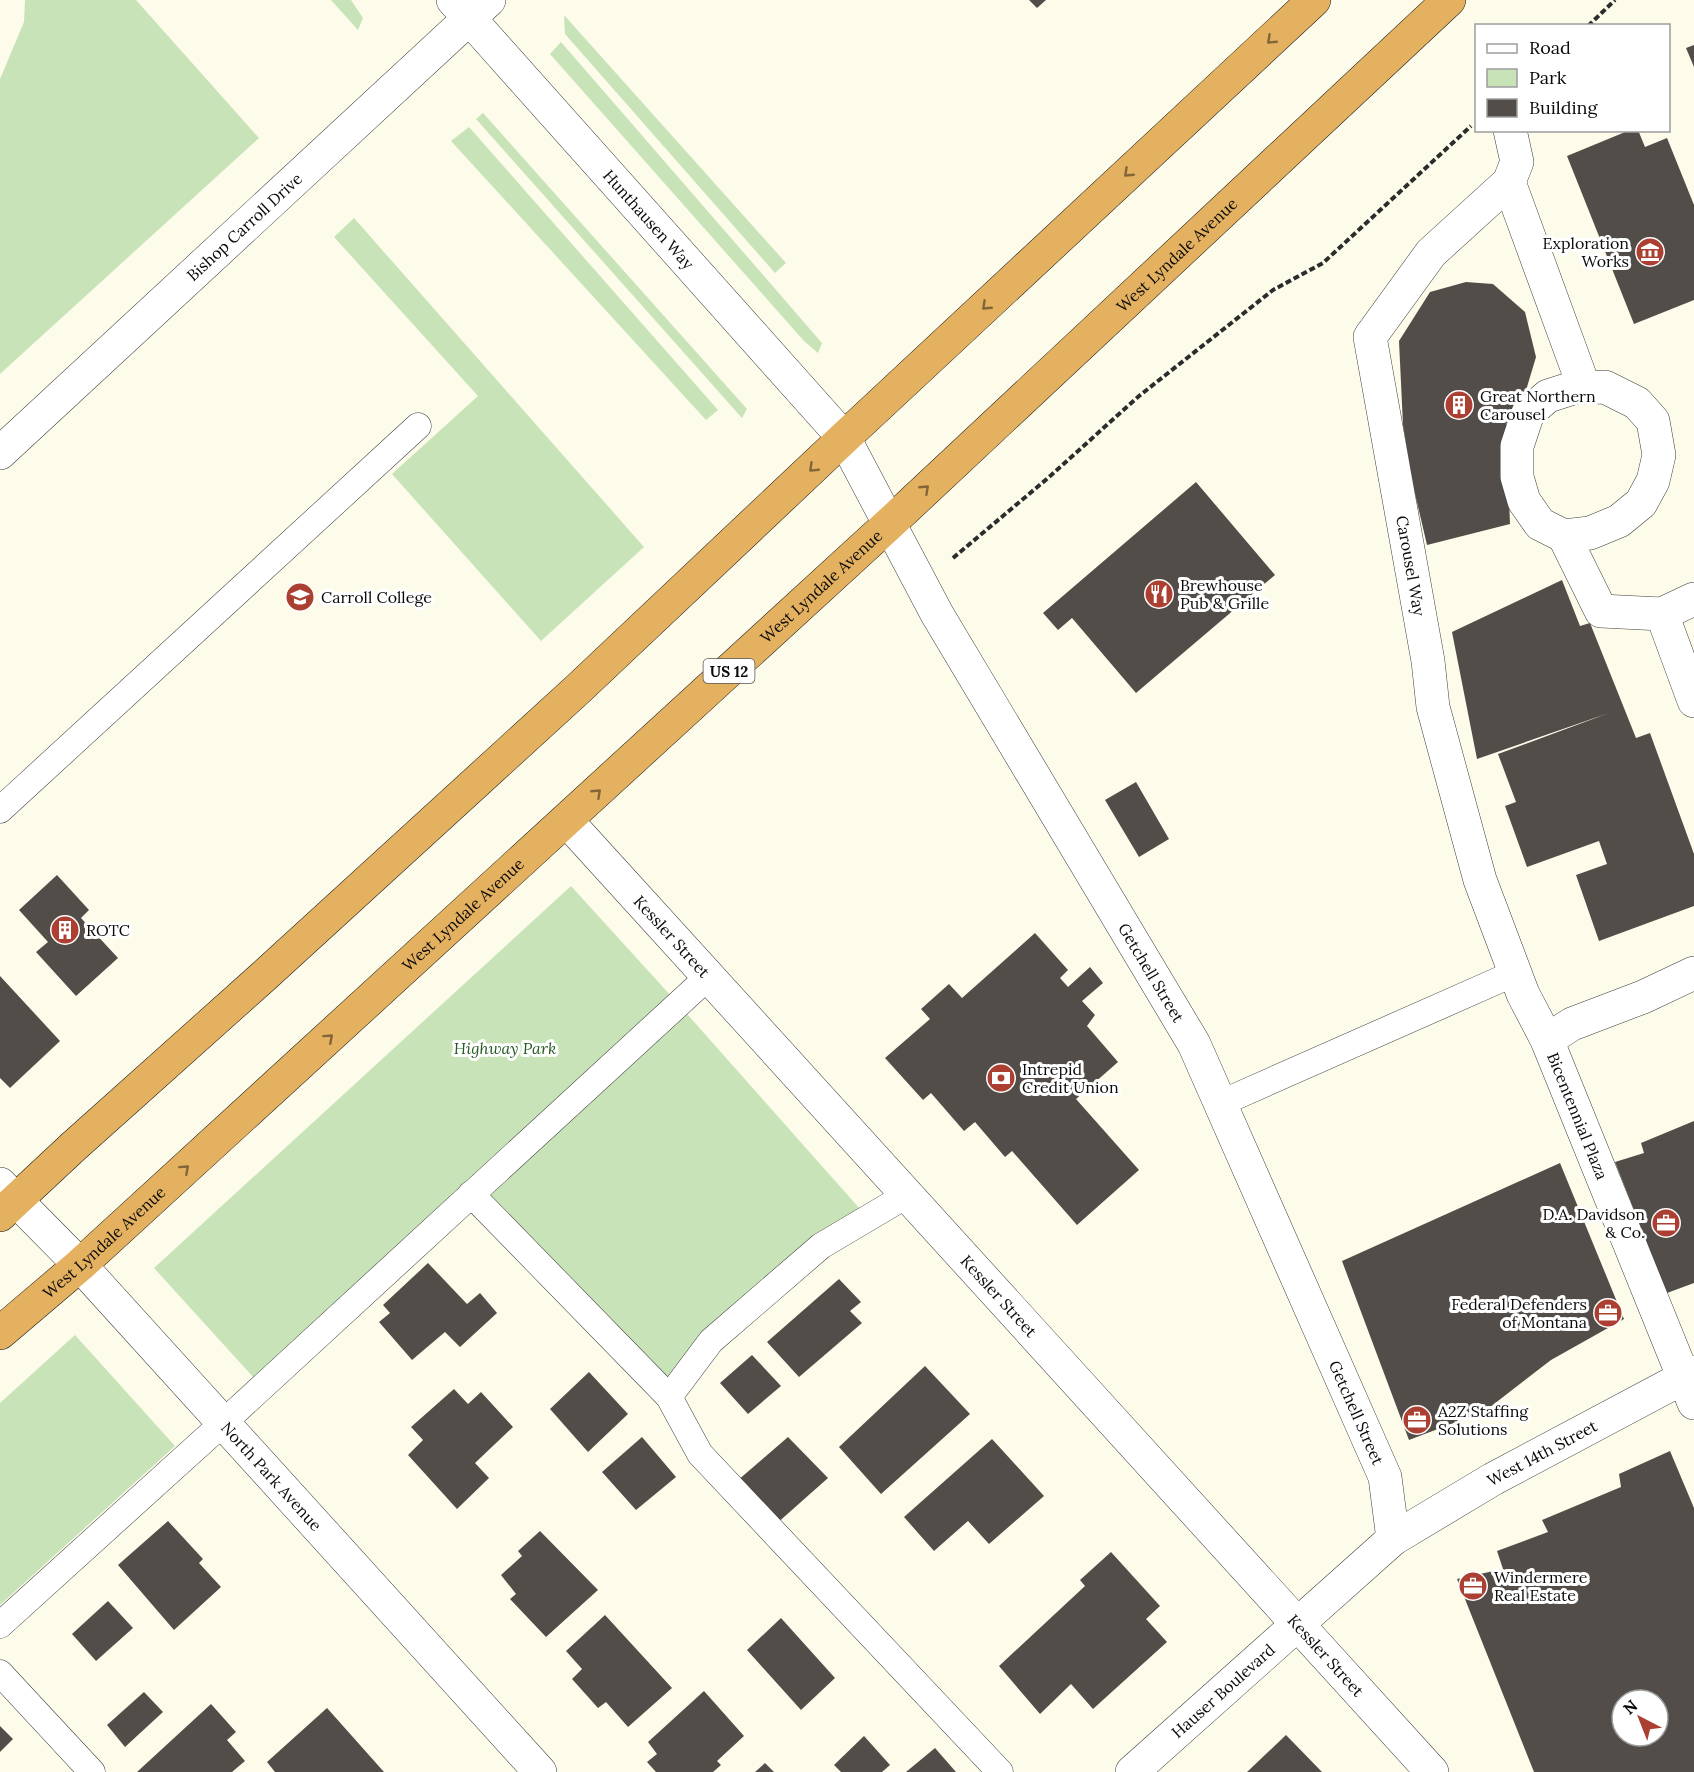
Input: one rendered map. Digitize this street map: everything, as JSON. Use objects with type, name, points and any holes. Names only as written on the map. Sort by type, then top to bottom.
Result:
[{"type":"highway","points":[[5,1200],[74,1146],[577,690],[1314,0]]},
{"type":"highway","name":"West Lyndale Avenue","points":[[0,1333],[80,1265],[888,525],[1449,0]]},
{"type":"street","name":"Hunthausen Way","points":[[470,6],[844,438]]},
{"type":"street","name":"Bishop Carroll Drive","points":[[0,453],[470,6]]},
{"type":"street","points":[[1510,132],[1518,162],[1509,182],[1584,387]]},
{"type":"street","name":"Carousel Way","points":[[1509,182],[1431,254],[1370,337],[1428,661],[1433,707],[1480,880],[1523,994],[1547,1040]]},
{"type":"street","points":[[1605,387],[1637,403],[1653,421],[1659,455],[1653,482],[1641,503],[1619,521],[1590,533],[1564,536],[1540,524],[1524,501],[1517,477],[1517,446],[1528,413],[1548,396],[1573,388],[1605,387]]},
{"type":"street","name":"Getchell Street","points":[[844,438],[888,525],[943,624],[1194,1044],[1385,1477],[1393,1539]]},
{"type":"street","points":[[1564,536],[1602,611],[1662,614],[1694,599]]},
{"type":"street","points":[[1662,614],[1694,701]]},
{"type":"street","name":"Kessler Street","points":[[567,820],[1432,1772]]},
{"type":"street","name":"Bicentennial Plaza","points":[[1691,1384],[1547,1040],[1572,1024],[1643,997],[1694,973]]},
{"type":"street","name":"North Park Avenue","points":[[5,1200],[80,1265],[540,1772]]},
{"type":"street","name":"West 14th Street","points":[[1393,1539],[1493,1479],[1691,1384]]},
{"type":"street","name":"Hauser Boulevard","points":[[1132,1772],[1393,1539]]},
{"type":"lane","points":[[0,810],[418,426]]},
{"type":"lane","points":[[1221,1103],[1515,973]]},
{"type":"lane","points":[[0,1625],[224,1424],[709,976]]},
{"type":"lane","points":[[471,1194],[669,1397],[700,1454],[1000,1772]]},
{"type":"lane","points":[[669,1397],[711,1341],[821,1246],[908,1195]]},
{"type":"lane","points":[[0,1673],[92,1772]]},
{"type":"path","points":[[1590,24],[1616,0]]},
{"type":"path","points":[[945,565],[1048,478],[1139,396],[1273,290],[1323,263],[1475,122]]},
{"type":"green space","points":[[25,0],[136,0],[259,138],[0,374],[0,79],[24,22]]},
{"type":"green space","points":[[331,0],[351,0],[363,18],[358,30]]},
{"type":"green space","points":[[564,15],[786,263],[775,273],[565,34]]},
{"type":"green space","points":[[561,42],[822,343],[818,353],[804,341],[550,54]]},
{"type":"green space","points":[[483,113],[747,409],[742,418],[476,119]]},
{"type":"green space","points":[[469,127],[718,410],[706,420],[451,141]]},
{"type":"green space","points":[[354,218],[644,547],[541,641],[392,474],[478,396],[334,237]]},
{"type":"green space","name":"Highway Park","points":[[571,886],[868,1218],[669,1397],[471,1194],[254,1378],[154,1268]]},
{"type":"green space","points":[[75,1335],[175,1446],[0,1605],[0,1403]]},
{"type":"building","points":[[1029,0],[1046,0],[1037,8]]},
{"type":"building","points":[[1694,45],[1694,67],[1686,48]]},
{"type":"building","name":"Exploration Works","points":[[1625,132],[1639,132],[1645,147],[1667,138],[1694,205],[1694,300],[1634,324],[1567,156]]},
{"type":"building","name":"Great Northern Carousel","points":[[1466,282],[1493,284],[1525,312],[1536,357],[1527,387],[1506,424],[1510,524],[1427,545],[1413,485],[1403,425],[1399,341],[1430,292]]},
{"type":"building","name":"Brewhouse Pub & Grille","points":[[1196,482],[1275,575],[1136,693],[1072,618],[1058,630],[1043,613]]},
{"type":"building","points":[[1562,580],[1580,626],[1590,623],[1636,738],[1650,733],[1694,854],[1694,906],[1599,941],[1576,875],[1607,864],[1599,841],[1527,867],[1505,806],[1516,802],[1498,754],[1609,713],[1477,759],[1452,632]]},
{"type":"building","points":[[1136,782],[1169,839],[1139,857],[1105,800]]},
{"type":"building","name":"ROTC","points":[[57,875],[89,910],[81,918],[118,958],[76,996],[36,952],[48,942],[19,910]]},
{"type":"building","name":"Intrepid Credit Union","points":[[1035,933],[1068,970],[1060,978],[1068,987],[1090,967],[1103,983],[1082,1001],[1095,1015],[1087,1026],[1118,1062],[1076,1099],[1139,1170],[1077,1225],[1012,1151],[1005,1157],[975,1122],[964,1131],[931,1093],[923,1100],[885,1058],[930,1019],[921,1009],[949,984],[962,998]]},
{"type":"building","points":[[0,976],[60,1041],[10,1088],[0,1078]]},
{"type":"building","name":"D.A. Davidson & Co.","points":[[1694,1121],[1694,1283],[1667,1293],[1615,1162],[1644,1153],[1641,1143]]},
{"type":"building","points":[[1560,1163],[1624,1319],[1551,1360],[1485,1411],[1409,1440],[1342,1261]]},
{"type":"building","points":[[428,1263],[467,1304],[480,1293],[497,1313],[460,1347],[445,1332],[412,1360],[379,1322],[390,1313],[383,1305]]},
{"type":"building","points":[[839,1279],[861,1302],[850,1311],[862,1323],[799,1377],[767,1342]]},
{"type":"building","points":[[752,1355],[781,1386],[748,1414],[720,1383]]},
{"type":"building","points":[[925,1366],[970,1414],[881,1494],[839,1447]]},
{"type":"building","points":[[589,1372],[628,1414],[588,1452],[550,1409]]},
{"type":"building","points":[[454,1389],[468,1404],[481,1392],[513,1427],[475,1463],[489,1478],[457,1509],[408,1455],[423,1440],[411,1427]]},
{"type":"building","points":[[642,1437],[676,1477],[636,1510],[602,1472]]},
{"type":"building","points":[[788,1437],[828,1478],[775,1525],[737,1481]]},
{"type":"building","points":[[992,1439],[1044,1496],[989,1544],[968,1521],[934,1551],[904,1517]]},
{"type":"building","points":[[1670,1451],[1694,1508],[1694,1772],[1534,1772],[1457,1579],[1503,1569],[1497,1551],[1548,1532],[1542,1520],[1621,1487],[1619,1474]]},
{"type":"building","points":[[168,1521],[203,1559],[199,1563],[221,1587],[174,1630],[118,1565]]},
{"type":"building","points":[[540,1531],[598,1590],[546,1637],[510,1599],[516,1594],[501,1575],[522,1556],[518,1551]]},
{"type":"building","points":[[1111,1552],[1160,1606],[1146,1619],[1167,1642],[1093,1709],[1071,1684],[1040,1714],[999,1666],[1085,1586],[1080,1580]]},
{"type":"building","points":[[108,1601],[133,1628],[96,1661],[72,1634]]},
{"type":"building","points":[[605,1615],[672,1688],[628,1727],[606,1702],[598,1708],[572,1679],[582,1669],[566,1651]]},
{"type":"building","points":[[781,1618],[835,1678],[801,1710],[747,1650]]},
{"type":"building","points":[[704,1691],[744,1736],[717,1761],[721,1765],[713,1772],[656,1772],[647,1762],[657,1754],[648,1742]]},
{"type":"building","points":[[144,1692],[163,1712],[125,1747],[107,1725]]},
{"type":"building","points":[[211,1704],[236,1732],[227,1740],[245,1761],[232,1772],[137,1772]]},
{"type":"building","points":[[327,1708],[384,1772],[275,1772],[267,1762]]},
{"type":"building","points":[[0,1726],[13,1739],[0,1752]]},
{"type":"building","points":[[1286,1735],[1322,1772],[1247,1772]]},
{"type":"building","points":[[864,1736],[890,1765],[882,1772],[841,1772],[834,1765]]},
{"type":"building","points":[[935,1748],[956,1772],[906,1772]]},
{"type":"building","points":[[765,1763],[774,1772],[755,1772]]},
{"type":"place","name":"Exploration Works","points":[[1650,252]]},
{"type":"place","name":"Great Northern Carousel","points":[[1459,405]]},
{"type":"place","name":"Brewhouse Pub & Grille","points":[[1159,594]]},
{"type":"place","name":"Carroll College","points":[[300,597]]},
{"type":"place","name":"ROTC","points":[[65,930]]},
{"type":"place","name":"Intrepid Credit Union","points":[[1001,1078]]},
{"type":"place","name":"D.A. Davidson & Co.","points":[[1666,1223]]},
{"type":"place","name":"Federal Defenders of Montana","points":[[1608,1313]]},
{"type":"place","name":"A2Z Staffing Solutions","points":[[1417,1420]]},
{"type":"place","name":"Windermere Real Estate","points":[[1473,1586]]}]
